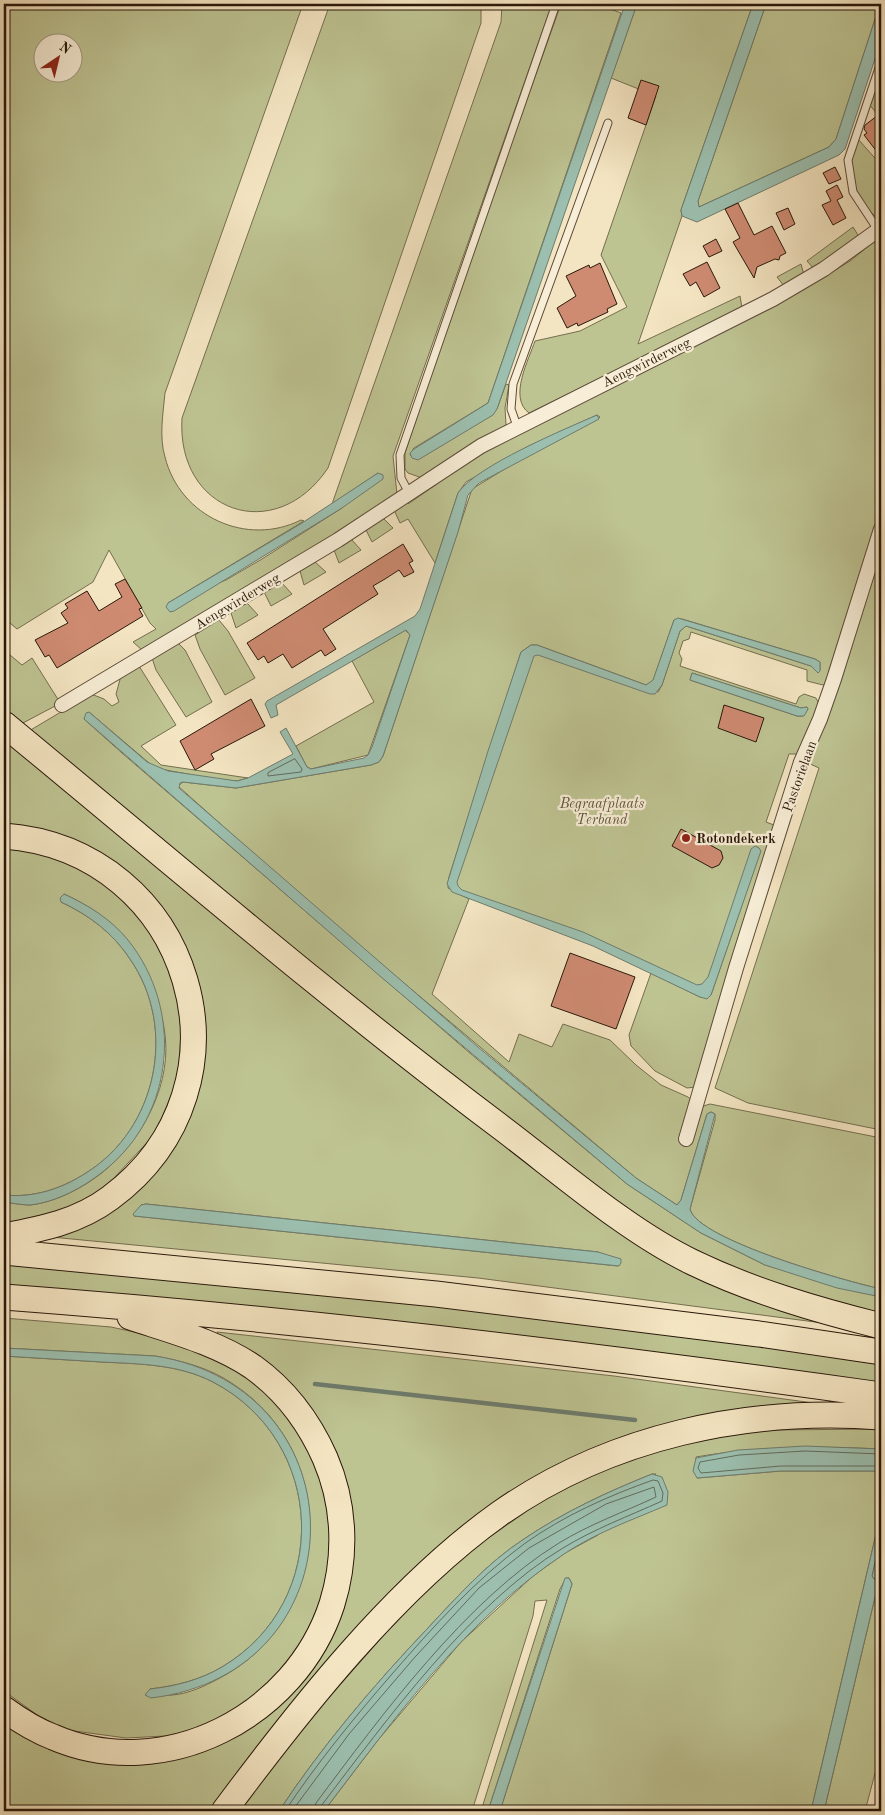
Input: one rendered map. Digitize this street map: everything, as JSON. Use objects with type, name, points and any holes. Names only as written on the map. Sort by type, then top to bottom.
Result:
[{"type":"highway","points":[[4,724],[454,1092],[632,1226],[691,1262],[745,1284],[816,1310],[881,1326]]},
{"type":"highway","points":[[4,836],[46,844],[73,853],[100,867],[123,884],[157,923],[173,951],[184,974],[195,1028],[194,1055],[188,1084],[177,1115],[158,1150],[134,1179],[109,1199],[75,1218],[40,1230],[4,1236]]},
{"type":"highway","points":[[4,1252],[436,1294],[759,1334],[881,1352]]},
{"type":"highway","points":[[4,1297],[431,1337],[881,1395]]},
{"type":"highway","points":[[4,1710],[22,1722],[54,1738],[106,1750],[158,1750],[186,1745],[213,1735],[242,1720],[266,1703],[286,1684],[303,1662],[328,1617],[340,1568],[341,1517],[336,1489],[318,1443],[288,1399],[253,1367],[228,1353],[196,1338],[87,1304]]},
{"type":"highway","points":[[224,1811],[268,1752],[393,1608],[466,1540],[500,1514],[539,1489],[585,1465],[631,1447],[688,1430],[748,1420],[794,1416],[851,1415],[881,1417]]},
{"type":"street","name":"Aengwirderweg","points":[[62,706],[281,575],[481,446],[517,426],[773,299],[831,265],[880,229]]},
{"type":"street","name":"Pastorielaan","points":[[686,1139],[736,968],[801,762],[820,719],[834,679],[881,529]]},
{"type":"lane","points":[[409,493],[401,478],[400,455],[556,4]]},
{"type":"lane","points":[[880,229],[853,192],[848,173],[848,160],[881,62]]},
{"type":"lane","points":[[517,426],[510,409],[513,384],[608,123]]},
{"type":"green space","points":[[4,4],[303,4],[165,393],[162,433],[163,449],[173,478],[185,496],[200,510],[218,521],[238,528],[259,530],[280,528],[301,520],[304,521],[168,603],[226,580],[262,559],[342,508],[378,473],[332,504],[501,22],[502,4],[552,4],[393,456],[397,494],[340,531],[142,650],[133,642],[156,629],[150,623],[109,550],[93,582],[17,629],[4,618]]},
{"type":"green space","points":[[330,4],[481,4],[481,23],[328,468],[306,492],[282,507],[257,512],[233,508],[212,496],[195,477],[184,450],[182,418]]},
{"type":"green space","points":[[561,4],[597,4],[621,13],[488,403],[414,448],[410,454],[411,456],[497,409],[506,384],[509,385],[505,408],[506,425],[422,478],[408,473],[405,469],[405,453],[457,296]]},
{"type":"green space","points":[[637,4],[753,4],[681,210],[682,216],[638,344],[740,296],[742,308],[529,413],[523,406],[520,398],[520,388],[535,341],[580,331],[627,307],[601,255],[656,96],[611,78]]},
{"type":"green space","points":[[766,4],[880,4],[836,139],[829,147],[699,207],[698,201]]},
{"type":"green space","points":[[881,69],[881,119],[869,104]]},
{"type":"green space","points":[[858,139],[881,165],[881,219],[875,216],[864,203],[852,177],[850,162]]},
{"type":"green space","points":[[853,227],[858,238],[814,269],[807,261]]},
{"type":"green space","name":"Begraafplaats Terband","points":[[881,236],[881,519],[830,678],[823,685],[807,681],[807,670],[691,632],[689,639],[683,641],[679,653],[682,659],[680,666],[796,704],[799,697],[804,694],[816,698],[819,704],[814,724],[799,754],[789,754],[766,822],[774,825],[775,833],[730,968],[696,1087],[687,1088],[655,1071],[631,1046],[629,1035],[651,973],[700,997],[707,998],[711,995],[760,852],[759,848],[757,847],[707,993],[651,969],[601,942],[457,891],[451,884],[485,764],[449,877],[448,888],[469,899],[432,994],[509,1062],[519,1034],[552,1047],[563,1024],[610,1040],[636,1065],[661,1085],[688,1097],[694,1102],[681,1143],[688,1146],[700,1107],[710,1104],[881,1138],[881,1289],[776,1258],[718,1234],[699,1221],[690,1209],[715,1120],[715,1114],[711,1112],[707,1114],[681,1200],[677,1205],[636,1178],[317,910],[178,786],[183,782],[236,788],[371,765],[379,762],[383,756],[472,489],[531,453],[600,417],[597,415],[529,446],[466,482],[458,493],[435,563],[408,519],[400,523],[394,510],[406,501],[408,504],[437,484],[436,482],[492,446],[527,427],[803,290],[850,261]],"holes":[[[682,619],[815,659],[820,662],[820,670],[818,672],[811,666],[686,626],[680,631],[658,692],[530,649],[525,652],[487,758],[521,652],[531,645],[537,645],[646,685],[653,681],[674,620]],[[692,673],[801,708],[807,707],[808,709],[803,716],[797,716],[690,680]]]},
{"type":"green space","points":[[801,264],[804,275],[784,286],[777,277]]},
{"type":"green space","points":[[383,518],[393,528],[372,542],[366,530]]},
{"type":"green space","points":[[351,539],[361,550],[339,563],[334,550]]},
{"type":"green space","points":[[881,542],[881,1130],[748,1103],[715,1088],[819,768],[808,763]]},
{"type":"green space","points":[[315,562],[326,572],[304,585],[300,571]]},
{"type":"green space","points":[[281,582],[292,594],[271,606],[264,592]]},
{"type":"green space","points":[[247,603],[258,615],[236,628],[231,613]]},
{"type":"green space","points":[[219,620],[228,631],[255,678],[225,695],[200,649],[195,635]]},
{"type":"green space","points":[[405,630],[410,635],[368,755],[311,769],[307,767],[296,746],[374,702],[352,661]]},
{"type":"green space","points":[[178,643],[185,650],[212,702],[186,717],[156,670],[152,658]]},
{"type":"green space","points":[[4,650],[22,665],[32,658],[59,701],[57,705],[21,724],[4,710]]},
{"type":"green space","points":[[139,666],[176,725],[141,746],[161,765],[248,778],[237,781],[220,780],[155,768],[89,712],[84,719],[122,753],[471,1054],[627,1184],[701,1233],[765,1265],[881,1297],[881,1317],[837,1309],[675,1244],[444,1076],[29,731],[91,694],[104,699],[112,706],[119,702],[116,694],[121,676]]},
{"type":"green space","points":[[11,740],[620,1228],[838,1325],[478,1278],[51,1237],[110,1206],[198,1061],[148,900],[4,830],[4,744]],"holes":[[[146,1204],[598,1252],[621,1263],[618,1266],[134,1216],[141,1205]]]},
{"type":"green space","points":[[4,846],[36,851],[90,873],[136,911],[168,961],[182,1019],[178,1079],[155,1134],[101,1192],[66,1211],[4,1225],[4,1202],[30,1205],[50,1201],[87,1183],[118,1159],[143,1126],[152,1108],[160,1089],[166,1048],[163,1025],[154,994],[146,970],[138,955],[121,933],[107,920],[82,903],[64,894],[61,902],[91,919],[116,941],[130,959],[145,986],[153,1015],[156,1045],[153,1075],[144,1104],[130,1131],[110,1154],[86,1173],[57,1188],[37,1194],[4,1195]]},
{"type":"green space","points":[[4,1262],[275,1286],[881,1360],[881,1385],[4,1287]]},
{"type":"green space","points":[[4,1318],[111,1327],[176,1341],[215,1353],[281,1403],[308,1443],[330,1506],[330,1575],[312,1625],[291,1661],[243,1707],[192,1730],[165,1736],[126,1738],[67,1730],[40,1717],[4,1691],[4,1611],[9,1608],[4,1593],[4,1356],[145,1364],[173,1368],[200,1376],[213,1382],[250,1408],[278,1442],[295,1481],[302,1522],[298,1563],[283,1603],[258,1638],[222,1667],[188,1682],[150,1689],[170,1695],[202,1687],[218,1679],[256,1652],[285,1618],[302,1578],[310,1536],[307,1493],[293,1452],[268,1415],[233,1384],[196,1366],[155,1356],[4,1348]]},
{"type":"green space","points":[[217,1332],[614,1376],[821,1404],[731,1413],[517,1493],[216,1811],[4,1811],[4,1711],[45,1739],[195,1748],[322,1643],[341,1474],[219,1339]]},
{"type":"green space","points":[[881,1429],[881,1449],[788,1448],[720,1453],[696,1457],[697,1478],[781,1471],[881,1471],[881,1513],[811,1811],[500,1811],[572,1584],[569,1578],[566,1578],[560,1589],[488,1811],[481,1811],[547,1600],[535,1601],[533,1616],[472,1811],[324,1811],[378,1740],[461,1642],[533,1576],[565,1553],[598,1535],[656,1474],[652,1474],[570,1511],[510,1548],[473,1581],[368,1694],[330,1740],[279,1811],[237,1811],[293,1738],[385,1634],[455,1561],[550,1495],[628,1459],[700,1436],[770,1430]]},
{"type":"green space","points":[[881,1572],[881,1751],[865,1811],[824,1811]]},
{"type":"water","points":[[625,4],[637,4],[497,409],[493,415],[418,460],[412,458],[410,453],[414,449],[488,403]]},
{"type":"water","points":[[753,4],[766,4],[698,201],[699,207],[829,147],[836,139],[880,4],[881,41],[845,149],[839,155],[697,222],[682,216],[681,210]]},
{"type":"water","points":[[597,415],[599,419],[479,483],[468,495],[458,532],[383,756],[379,762],[371,765],[236,788],[183,782],[180,783],[179,788],[478,1047],[636,1178],[677,1205],[681,1200],[707,1114],[711,1112],[715,1114],[690,1209],[699,1221],[718,1234],[776,1258],[881,1289],[881,1297],[837,1288],[765,1265],[701,1233],[627,1184],[381,977],[84,719],[86,713],[89,712],[147,762],[168,771],[237,781],[248,778],[293,754],[280,732],[286,728],[307,767],[311,769],[364,758],[372,747],[410,635],[406,630],[276,705],[278,715],[271,718],[265,704],[267,701],[415,616],[420,609],[458,493],[468,482],[501,460],[522,449]]},
{"type":"water","points":[[378,473],[383,475],[383,479],[342,508],[174,611],[170,612],[166,607],[168,603],[302,523]]},
{"type":"water","points":[[678,618],[815,659],[820,662],[820,671],[818,673],[811,666],[686,626],[680,631],[662,685],[655,694],[650,694],[538,655],[534,656],[457,882],[462,890],[583,932],[697,985],[702,984],[708,977],[751,849],[755,846],[761,851],[711,995],[707,999],[593,946],[452,892],[447,884],[521,652],[531,645],[537,645],[646,685],[653,680],[674,620]]},
{"type":"water","points":[[692,673],[801,708],[807,707],[808,709],[804,716],[797,716],[690,680]]},
{"type":"water","points":[[64,894],[107,919],[128,940],[146,968],[158,998],[164,1029],[164,1060],[158,1091],[146,1120],[128,1147],[97,1176],[70,1193],[50,1201],[30,1205],[4,1202],[4,1195],[37,1194],[67,1184],[86,1173],[110,1154],[130,1131],[144,1104],[153,1075],[156,1045],[153,1015],[145,986],[130,959],[116,941],[91,919],[61,902],[60,898]]},
{"type":"water","points":[[146,1204],[598,1252],[621,1259],[621,1263],[619,1266],[134,1216],[133,1214],[141,1205]]},
{"type":"water","points":[[4,1348],[155,1356],[224,1379],[272,1420],[301,1472],[310,1530],[300,1588],[270,1639],[220,1677],[151,1698],[145,1695],[150,1689],[188,1682],[205,1676],[222,1667],[258,1638],[283,1603],[298,1563],[302,1522],[295,1481],[278,1442],[250,1408],[213,1382],[173,1368],[145,1364],[4,1356]]},
{"type":"water","points":[[805,1446],[881,1449],[881,1471],[781,1471],[697,1478],[693,1471],[696,1458],[738,1450]]},
{"type":"water","points":[[652,1474],[662,1477],[668,1492],[667,1505],[614,1527],[576,1546],[528,1580],[495,1609],[433,1672],[324,1811],[279,1811],[330,1740],[368,1694],[450,1605],[497,1559],[510,1548],[570,1511]]},
{"type":"water","points":[[881,1513],[881,1572],[824,1811],[811,1811]]},
{"type":"water","points":[[565,1578],[569,1578],[572,1584],[500,1811],[488,1811]]},
{"type":"building","points":[[641,80],[659,86],[646,125],[628,118]]},
{"type":"building","points":[[881,113],[881,157],[864,135],[867,133],[864,129],[865,125]]},
{"type":"building","points":[[835,167],[841,179],[829,184],[823,173]]},
{"type":"building","points":[[837,185],[843,197],[837,200],[846,218],[833,225],[822,205],[831,201],[826,191]]},
{"type":"building","points":[[738,203],[754,235],[772,226],[786,253],[780,256],[779,260],[775,259],[757,267],[754,278],[733,242],[740,238],[725,209]]},
{"type":"building","points":[[788,208],[795,224],[784,230],[776,213]]},
{"type":"building","points":[[716,239],[722,251],[709,257],[703,246]]},
{"type":"building","points":[[707,262],[720,288],[704,297],[696,282],[690,286],[683,274]]},
{"type":"building","points":[[600,263],[617,304],[607,309],[608,312],[578,326],[577,323],[567,328],[557,308],[576,296],[566,276],[589,265],[590,268]]},
{"type":"building","points":[[403,544],[413,561],[409,563],[414,572],[404,577],[399,570],[373,586],[378,594],[323,629],[336,649],[325,656],[321,650],[292,668],[283,654],[268,663],[264,656],[258,660],[247,643]]},
{"type":"building","points":[[125,579],[142,608],[139,609],[143,616],[57,668],[49,655],[45,657],[35,640],[68,623],[61,613],[68,608],[65,604],[87,591],[99,611],[122,597],[115,584]]},
{"type":"building","points":[[251,699],[265,726],[211,754],[214,759],[195,770],[180,741]]},
{"type":"building","points":[[724,705],[764,718],[756,742],[718,728]]},
{"type":"building","points":[[681,829],[721,851],[723,858],[719,865],[712,868],[672,846]]},
{"type":"building","points":[[570,953],[635,977],[616,1029],[551,1006]]},
{"type":"waterway","points":[[315,1384],[635,1420]]},
{"type":"place","name":"Rotondekerk","points":[[686,838]]}]
